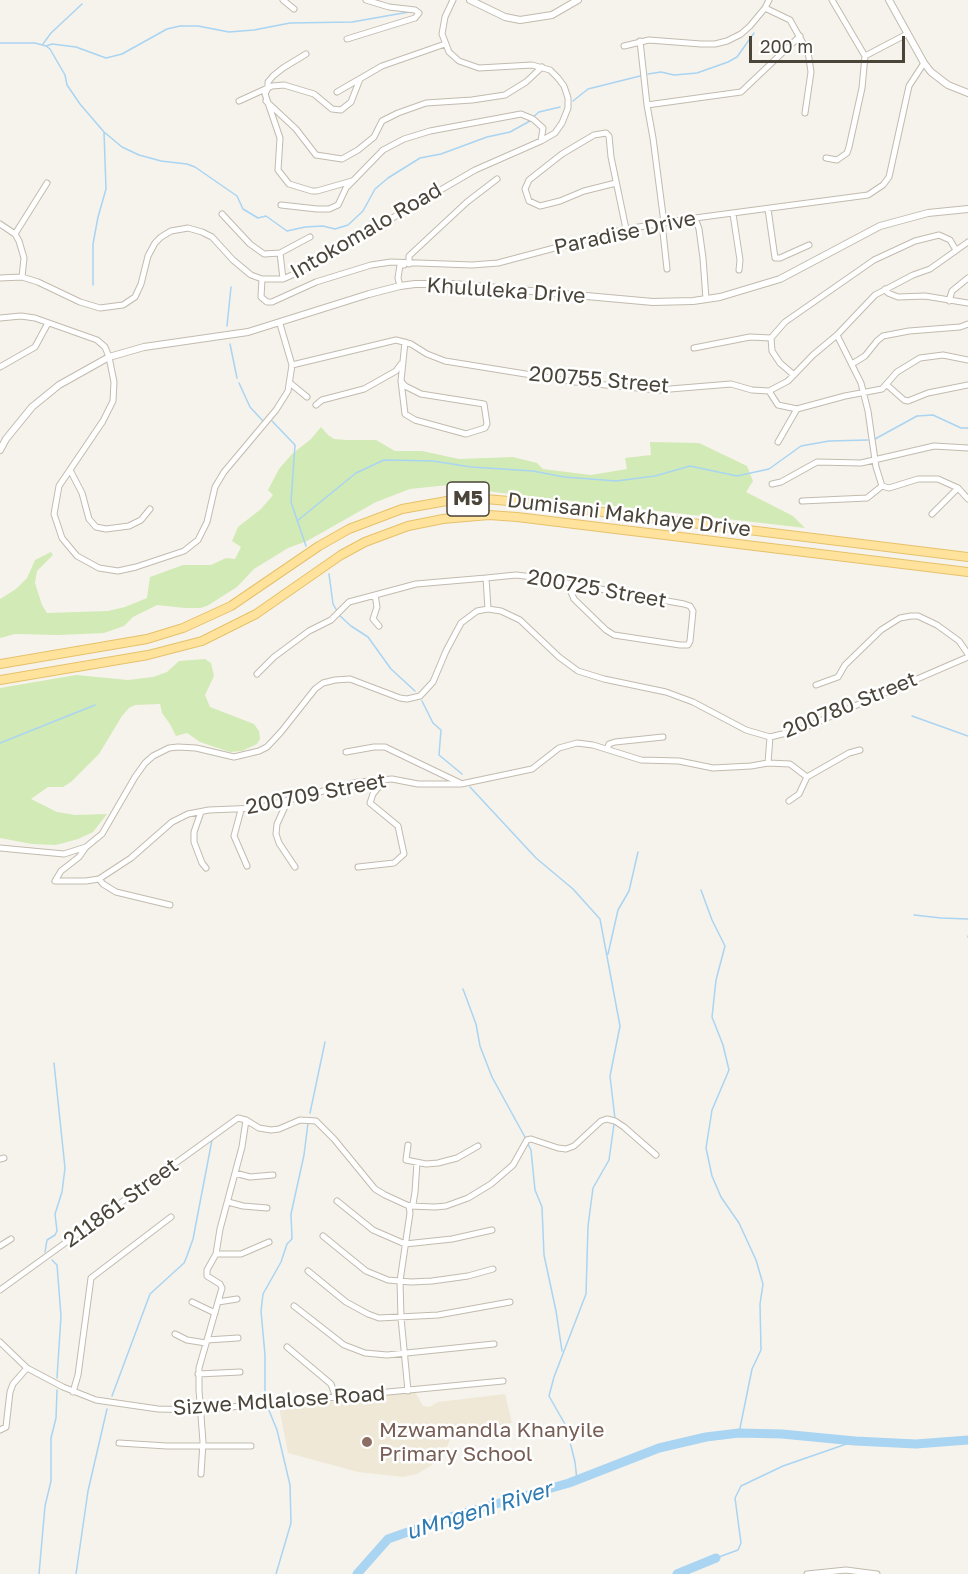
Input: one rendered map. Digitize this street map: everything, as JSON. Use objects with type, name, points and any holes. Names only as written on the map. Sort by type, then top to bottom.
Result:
[{"type":"main road","name":"Dumisani Makhaye Drive","points":[[0,664],[147,639],[183,628],[231,606],[319,546],[349,529],[402,509],[458,499],[503,500],[968,557]]},
{"type":"main road","name":"Dumisani Makhaye Drive","points":[[0,680],[148,655],[202,641],[255,614],[330,562],[365,542],[408,526],[453,518],[489,515],[517,517],[968,572]]},
{"type":"street","points":[[283,0],[294,9]]},
{"type":"street","points":[[347,39],[415,18],[419,14],[415,10],[389,7],[366,0]]},
{"type":"street","points":[[453,0],[442,34],[453,57],[472,67],[488,68],[523,64],[542,67]]},
{"type":"street","points":[[470,0],[505,17],[520,20],[552,15],[578,0]]},
{"type":"street","points":[[624,46],[649,40],[715,44],[741,34],[765,8],[769,0]]},
{"type":"street","points":[[826,158],[837,160],[847,153],[861,88],[865,56],[832,0]]},
{"type":"street","points":[[889,0],[924,63],[948,84],[968,93]]},
{"type":"street","points":[[765,8],[790,20],[808,52],[811,72],[805,113]]},
{"type":"street","points":[[865,56],[907,34]]},
{"type":"street","points":[[647,105],[741,92],[800,36]]},
{"type":"street","points":[[640,41],[667,269]]},
{"type":"street","points":[[337,92],[382,66],[445,44]]},
{"type":"street","points":[[306,54],[273,76],[264,94],[280,138],[278,170],[289,184],[306,190],[317,191],[353,180]]},
{"type":"street","name":"Paradise Drive","points":[[262,279],[261,297],[267,302],[272,302],[316,282],[361,268],[391,262],[472,265],[498,263],[626,229],[868,195],[883,185],[892,166],[909,86],[924,63]]},
{"type":"street","points":[[266,101],[296,129],[316,154],[342,159],[374,137],[382,121],[398,113],[426,103],[505,95],[526,82],[542,67]]},
{"type":"street","name":"Intokomalo Road","points":[[0,278],[22,277],[51,287],[94,307],[106,308],[123,305],[135,297],[148,256],[155,243],[171,231],[188,228],[212,237],[243,269],[262,279],[283,279],[301,271],[475,170],[555,133],[567,114],[568,98],[558,78],[550,70],[542,67]]},
{"type":"street","points":[[239,101],[272,86],[284,85],[307,90],[336,110],[344,109],[351,102],[360,79]]},
{"type":"street","points":[[281,205],[329,209],[338,205],[353,180],[390,145],[430,132],[521,114],[533,118],[542,126],[544,130],[541,141]]},
{"type":"street","points":[[616,183],[540,206],[530,201],[525,189],[529,180],[562,154],[598,134],[606,133],[609,136],[626,229]]},
{"type":"street","points":[[400,286],[400,265],[409,264],[409,256],[467,202],[497,179]]},
{"type":"street","points":[[15,234],[47,183]]},
{"type":"street","points":[[768,209],[775,258],[809,245]]},
{"type":"street","name":"Khululeka Drive","points":[[0,450],[19,422],[45,395],[73,376],[109,357],[160,343],[224,336],[280,324],[353,298],[400,286],[453,284],[653,302],[706,299],[738,293],[780,279],[880,226],[928,213],[968,209]]},
{"type":"street","points":[[222,214],[260,252],[271,255],[280,253],[310,237]]},
{"type":"street","points":[[733,214],[740,260],[739,270]]},
{"type":"street","points":[[695,218],[700,239],[706,299]]},
{"type":"street","points":[[0,224],[15,234],[22,250],[22,277]]},
{"type":"street","points":[[794,375],[775,358],[771,338],[793,316],[874,260],[915,241],[939,235],[950,240],[956,250]]},
{"type":"street","points":[[968,242],[930,269],[875,295],[794,375],[769,391],[778,405],[797,409],[876,391],[887,385],[897,372],[920,357],[943,355],[968,360]]},
{"type":"street","points":[[280,253],[283,279]]},
{"type":"street","points":[[949,301],[952,291],[968,278]]},
{"type":"street","points":[[885,289],[898,297],[925,296],[968,303]]},
{"type":"street","points":[[0,318],[28,317],[97,340],[105,347],[114,382],[111,405],[103,421],[59,486],[54,514],[62,538],[81,560],[99,568],[118,571],[184,551],[198,540],[204,530],[212,496],[224,472],[286,396],[292,365],[280,324]]},
{"type":"street","points":[[0,367],[35,348],[48,323]]},
{"type":"street","points":[[852,364],[865,356],[883,336],[909,331],[960,327],[968,324]]},
{"type":"street","points":[[837,335],[852,364],[868,411],[875,460],[882,486]]},
{"type":"street","points":[[694,348],[750,338],[771,338]]},
{"type":"street","name":"200755 Street","points":[[292,365],[388,341],[405,342],[446,361],[574,382],[658,390],[732,384],[752,390],[769,391]]},
{"type":"street","points":[[401,381],[405,386],[421,394],[484,404],[488,422],[486,426],[466,434],[410,417],[404,412],[401,381],[405,342]]},
{"type":"street","points":[[316,405],[321,400],[364,389],[396,371],[402,363]]},
{"type":"street","points":[[290,383],[308,397]]},
{"type":"street","points":[[887,385],[908,401],[928,393],[968,385]]},
{"type":"street","points":[[778,442],[797,409]]},
{"type":"street","points":[[771,484],[781,482],[817,462],[851,464],[934,446],[968,448]]},
{"type":"street","points":[[70,470],[82,493],[88,519],[96,527],[106,529],[129,526],[141,520],[150,509]]},
{"type":"street","points":[[882,486],[888,488],[918,478],[930,478],[949,482],[958,488],[968,500]]},
{"type":"street","points":[[802,501],[867,498],[882,486]]},
{"type":"street","points":[[932,514],[958,488]]},
{"type":"street","name":"200725 Street","points":[[257,674],[274,657],[309,631],[330,620],[349,602],[432,581],[516,575],[573,585],[690,606],[693,611],[692,634],[688,645],[617,636],[609,632],[574,599],[571,592],[573,585]]},
{"type":"street","points":[[170,905],[116,892],[99,879],[58,882],[55,880],[61,871],[102,834],[145,763],[160,752],[169,748],[188,747],[234,757],[259,751],[273,740],[315,688],[334,680],[350,679],[400,698],[420,696],[433,682],[461,623],[472,613],[488,609],[486,578]]},
{"type":"street","points":[[375,595],[377,607],[373,619],[379,626]]},
{"type":"street","name":"200780 Street","points":[[488,609],[501,611],[520,620],[559,657],[578,671],[597,678],[666,692],[693,702],[746,730],[770,737],[799,730],[968,656]]},
{"type":"street","points":[[816,685],[838,677],[845,665],[881,630],[900,618],[918,615],[937,625],[959,641],[968,656]]},
{"type":"street","points":[[606,749],[609,744],[615,742],[663,737]]},
{"type":"street","points":[[770,737],[768,763],[787,763],[807,777]]},
{"type":"street","name":"200709 Street","points":[[99,879],[131,858],[172,822],[188,814],[258,808],[335,787],[386,779],[399,779],[418,784],[461,784],[532,769],[566,746],[585,743],[641,760],[679,761],[713,768],[729,769],[768,763]]},
{"type":"street","points":[[346,752],[385,747],[461,784]]},
{"type":"street","points":[[789,801],[799,794],[807,777],[849,753],[860,750]]},
{"type":"street","points":[[358,867],[394,863],[404,854],[398,826],[370,803],[373,794],[386,779]]},
{"type":"street","points":[[288,800],[277,824],[276,834],[279,843],[295,867]]},
{"type":"street","points":[[241,810],[234,836],[247,866]]},
{"type":"street","points":[[201,812],[196,825],[194,842],[206,868]]},
{"type":"street","points":[[0,848],[64,854],[86,848]]},
{"type":"street","points":[[201,1474],[202,1446],[198,1374],[221,1286],[209,1279],[207,1274],[208,1266],[216,1254],[220,1229],[235,1173],[244,1119],[259,1128],[271,1130],[300,1120],[316,1121],[375,1189],[385,1196],[410,1206],[435,1207],[468,1198],[491,1184],[513,1165],[527,1140],[531,1139],[558,1149],[566,1149],[574,1146],[601,1121],[607,1119],[624,1127],[656,1155]]},
{"type":"street","name":"211861 Street","points":[[0,1290],[233,1121],[244,1119]]},
{"type":"street","points":[[408,1145],[406,1160],[431,1164],[447,1161],[478,1146]]},
{"type":"street","points":[[408,1391],[400,1281],[410,1206],[413,1204],[415,1192],[417,1163]]},
{"type":"street","points":[[235,1173],[250,1177],[273,1175]]},
{"type":"street","points":[[228,1202],[267,1208]]},
{"type":"street","points":[[337,1202],[373,1230],[405,1244],[453,1239],[492,1230]]},
{"type":"street","points":[[73,1392],[78,1375],[91,1278],[171,1217]]},
{"type":"street","points":[[323,1236],[366,1271],[388,1280],[450,1279],[493,1269]]},
{"type":"street","points":[[0,1246],[11,1239]]},
{"type":"street","points":[[216,1254],[241,1254],[268,1242]]},
{"type":"street","points":[[308,1271],[358,1310],[379,1318],[401,1318],[476,1310],[510,1302]]},
{"type":"street","points":[[218,1302],[237,1299]]},
{"type":"street","points":[[192,1302],[215,1313]]},
{"type":"street","points":[[294,1306],[326,1332],[354,1350],[378,1355],[494,1344]]},
{"type":"street","points":[[175,1334],[187,1340],[206,1342],[238,1338]]},
{"type":"street","name":"Sizwe Mdlalose Road","points":[[1,1344],[27,1368],[73,1392],[108,1402],[158,1409],[200,1410],[503,1381]]},
{"type":"street","points":[[287,1347],[331,1384],[336,1398]]},
{"type":"street","points":[[0,1430],[6,1427],[13,1384],[27,1368]]},
{"type":"street","points":[[198,1374],[240,1372]]},
{"type":"street","points":[[119,1443],[251,1446]]},
{"type":"street","points":[[807,1574],[846,1569],[877,1574]]},
{"type":"shaded area","name":"Mzwamandla Khanyile Primary School","points":[[415,1392],[423,1406],[429,1407],[438,1402],[505,1394],[512,1423],[453,1432],[445,1452],[432,1465],[417,1474],[403,1477],[358,1472],[288,1453],[279,1407]]},
{"type":"green space","points":[[321,427],[334,439],[376,440],[395,451],[422,451],[459,459],[513,457],[537,463],[543,469],[591,475],[627,469],[625,458],[651,455],[650,442],[699,443],[747,466],[753,481],[746,492],[793,516],[805,528],[494,492],[463,486],[448,485],[410,489],[376,502],[307,541],[288,548],[254,569],[237,587],[207,606],[185,608],[157,605],[133,617],[124,626],[104,633],[15,634],[0,638],[0,599],[16,589],[27,578],[35,560],[51,552],[53,555],[37,571],[35,583],[47,613],[108,611],[125,607],[147,598],[150,577],[183,565],[211,565],[226,558],[235,559],[241,547],[232,541],[238,527],[261,509],[273,495],[268,490],[279,469]]},
{"type":"green space","points":[[205,659],[211,663],[214,676],[205,695],[210,707],[254,724],[259,731],[260,739],[257,744],[242,751],[230,752],[200,742],[187,733],[176,736],[162,713],[160,704],[135,705],[122,716],[99,754],[71,782],[63,787],[48,787],[31,799],[57,812],[75,815],[107,814],[93,832],[56,845],[32,844],[0,838],[0,688],[76,675],[128,680],[153,677],[167,672],[179,661]]},
{"type":"waterway","points":[[43,44],[51,33],[82,4]]},
{"type":"waterway","points":[[46,46],[52,44],[76,47],[106,58],[122,54],[167,29],[180,26],[198,26],[229,32],[290,23],[352,22],[409,12]]},
{"type":"waterway","points":[[648,74],[697,73],[728,62],[737,57],[754,33]]},
{"type":"waterway","points":[[0,43],[35,43],[46,46],[50,49],[65,75],[67,85],[80,104],[104,132],[122,147],[139,155],[195,167],[237,196],[243,209],[258,218],[266,216],[287,231],[323,226],[335,229],[348,225],[363,211],[375,189],[420,158],[441,154],[487,137],[510,132],[530,121]]},
{"type":"waterway","points":[[573,101],[588,89],[640,76]]},
{"type":"waterway","points":[[533,117],[539,112],[560,107]]},
{"type":"waterway","points":[[93,285],[93,244],[106,189],[104,132]]},
{"type":"waterway","points":[[227,326],[231,287]]},
{"type":"waterway","points":[[230,344],[237,378]]},
{"type":"waterway","points":[[239,383],[250,407],[263,421]]},
{"type":"waterway","points":[[875,439],[917,416],[933,415],[961,428],[968,428]]},
{"type":"waterway","points":[[272,421],[295,445],[291,502],[306,546]]},
{"type":"waterway","points":[[297,521],[356,473],[384,460],[433,461],[471,467],[533,471],[564,477],[616,481],[655,476],[690,466],[737,476],[769,469],[801,446],[829,441],[868,440]]},
{"type":"waterway","points":[[329,574],[333,604],[337,611]]},
{"type":"waterway","points":[[339,615],[368,637],[391,669],[415,691]]},
{"type":"waterway","points":[[422,701],[433,723],[441,730],[439,755],[462,774]]},
{"type":"waterway","points":[[0,743],[95,705]]},
{"type":"waterway","points":[[912,716],[968,736]]},
{"type":"waterway","points":[[470,787],[536,858],[573,889],[600,919],[620,1026],[610,1076],[615,1119]]},
{"type":"waterway","points":[[608,954],[618,910],[629,891],[638,852]]},
{"type":"waterway","points":[[701,890],[725,946],[716,980],[712,1017],[723,1045],[729,1070],[712,1110],[706,1148],[712,1176],[721,1197],[739,1223],[756,1260],[763,1284],[760,1304],[761,1350],[752,1369],[739,1433]]},
{"type":"waterway","points":[[914,915],[968,919]]},
{"type":"waterway","points":[[463,989],[492,1077],[526,1139]]},
{"type":"waterway","points":[[310,1113],[325,1042]]},
{"type":"waterway","points":[[45,1252],[47,1240],[57,1231],[55,1214],[62,1192],[65,1168],[54,1063]]},
{"type":"waterway","points":[[265,1400],[265,1355],[261,1311],[263,1294],[281,1262],[287,1244],[292,1239],[291,1214],[304,1155],[308,1123]]},
{"type":"waterway","points":[[577,1480],[566,1426],[549,1396],[586,1294],[588,1226],[593,1188],[609,1160],[614,1124]]},
{"type":"waterway","points":[[112,1396],[150,1294],[184,1263],[187,1256],[193,1239],[212,1140]]},
{"type":"waterway","points":[[528,1144],[531,1150],[535,1190],[542,1207],[544,1255],[562,1351]]},
{"type":"waterway","points":[[52,1260],[57,1265],[61,1316],[57,1378]]},
{"type":"waterway","points":[[39,1574],[45,1506],[51,1481],[51,1438],[56,1418],[57,1390]]},
{"type":"waterway","points":[[268,1408],[277,1430],[290,1485],[291,1523],[276,1574]]},
{"type":"waterway","points":[[76,1574],[88,1491],[107,1409]]},
{"type":"waterway","name":"uMngeni River","points":[[357,1574],[388,1539],[447,1518],[569,1483],[659,1448],[706,1437],[739,1433],[782,1434],[916,1444],[968,1440]]},
{"type":"waterway","points":[[716,1558],[738,1550],[741,1543],[735,1498],[741,1486],[783,1466],[855,1441]]},
{"type":"waterway","points":[[677,1574],[716,1558]]},
{"type":"place","name":"Mzwamandla Khanyile Primary School","points":[[367,1442]]}]
